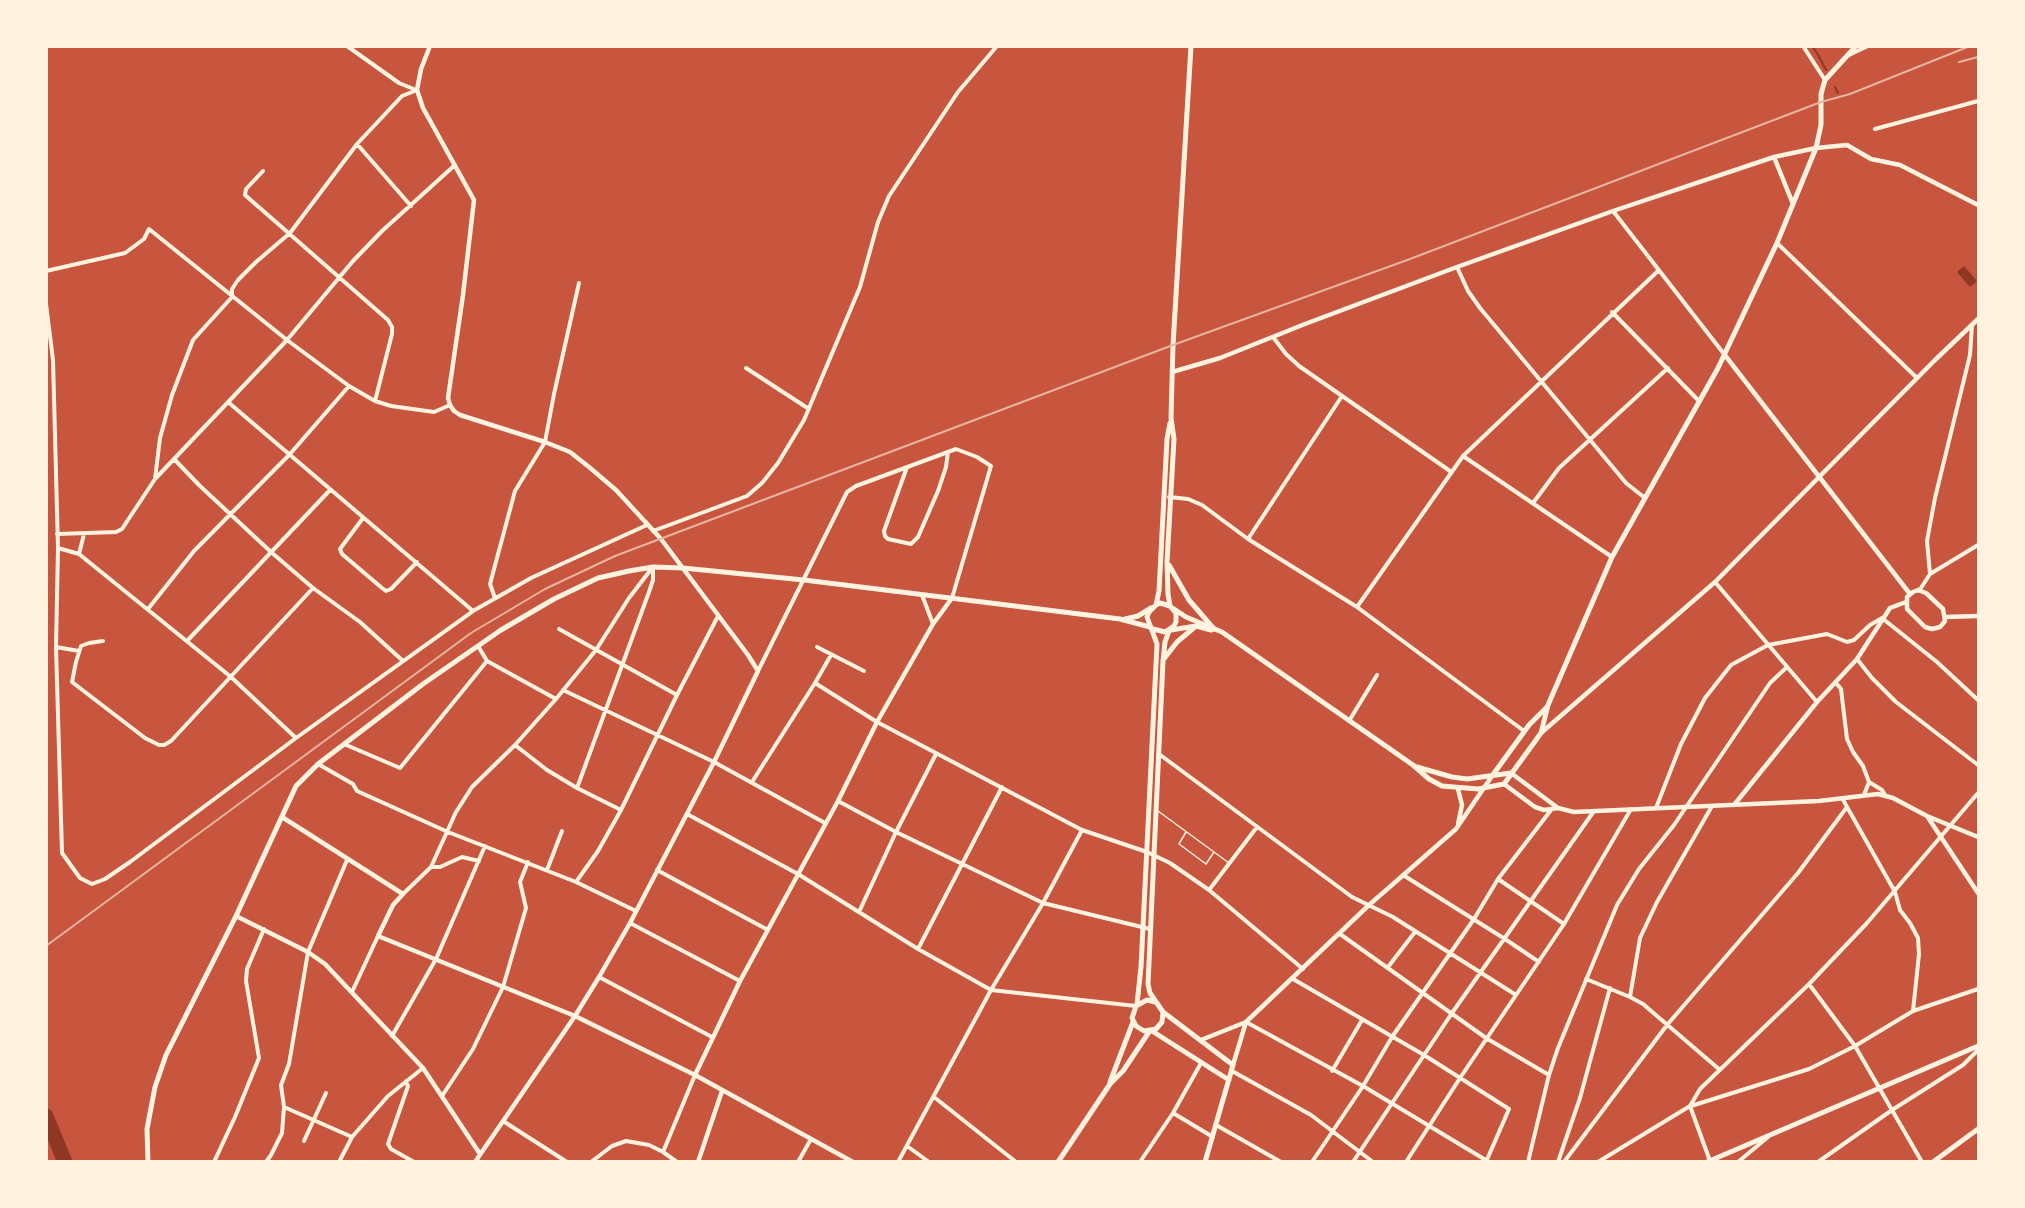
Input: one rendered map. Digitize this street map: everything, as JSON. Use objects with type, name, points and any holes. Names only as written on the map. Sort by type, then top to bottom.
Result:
[{"type":"main road","points":[[1110,1084],[1133,1022],[1132,1013],[1136,1005],[1153,855],[1163,661],[1165,642],[1176,622],[1168,594],[1167,562],[1174,439],[1171,418],[1172,372],[1191,46]]},
{"type":"main road","points":[[1120,619],[1138,616],[1160,603],[1172,607],[1186,617],[1222,632],[1442,786],[1458,789],[1484,788],[1504,784],[1541,733],[1548,705],[1612,558],[1724,354],[1777,243],[1816,148],[1821,125],[1821,94],[1825,80],[1856,46]]},
{"type":"main road","points":[[1171,418],[1167,438],[1159,591],[1148,617],[1157,644],[1147,852],[1148,984],[1150,993],[1163,1012],[1201,1040],[1233,1068],[1205,1161]]},
{"type":"main road","points":[[1167,562],[1189,600],[1214,628]]},
{"type":"main road","points":[[148,1161],[147,1129],[155,1087],[166,1055],[236,916],[296,786],[318,764],[423,684],[522,617],[580,586],[598,578],[653,567],[683,568],[804,580],[1120,619],[1152,628],[1161,633],[1196,626],[1222,632]]},
{"type":"main road","points":[[1163,661],[1177,642],[1196,626]]},
{"type":"main road","points":[[1492,776],[1524,731],[1548,705]]},
{"type":"main road","points":[[1413,765],[1452,777],[1476,778],[1511,773]]},
{"type":"main road","points":[[1136,1005],[1147,1000],[1157,1003]]},
{"type":"main road","points":[[1058,1161],[1110,1084],[1124,1071],[1150,1031],[1160,1026],[1163,1012]]},
{"type":"main road","points":[[1133,1022],[1139,1029],[1150,1031],[1229,1080]]},
{"type":"main road","points":[[1709,1161],[1978,1048]]},
{"type":"main road","points":[[1934,1161],[1978,1129]]},
{"type":"street","points":[[346,46],[399,83],[417,90]]},
{"type":"street","points":[[430,46],[421,69],[417,90],[423,108],[474,200],[448,398],[450,405],[460,415],[570,452],[590,467],[616,490],[653,531],[758,670]]},
{"type":"street","points":[[653,531],[747,496],[762,483],[778,463],[804,420],[860,287],[878,222],[889,196],[958,92],[997,46]]},
{"type":"street","points":[[1803,46],[1825,80]]},
{"type":"street","points":[[1846,57],[1868,46]]},
{"type":"street","points":[[155,479],[160,438],[172,395],[193,340],[232,297],[232,289],[238,280],[290,233],[357,144],[402,96],[417,90]]},
{"type":"street","points":[[1875,129],[1978,101]]},
{"type":"street","points":[[357,144],[411,206]]},
{"type":"street","points":[[1172,372],[1213,361],[1273,336],[1613,211],[1774,158],[1816,148],[1847,145],[1871,159],[1900,165],[1978,205]]},
{"type":"street","points":[[1774,158],[1793,204]]},
{"type":"street","points":[[57,534],[116,532],[122,529],[155,479],[287,340],[382,231],[456,164]]},
{"type":"street","points":[[263,171],[246,189],[245,195],[387,320],[392,327],[375,401]]},
{"type":"street","points":[[1613,211],[1910,594]]},
{"type":"street","points":[[46,270],[125,253],[144,239],[149,229],[232,297],[349,386],[375,401],[391,406],[434,412],[450,405]]},
{"type":"street","points":[[1777,243],[1917,378]]},
{"type":"street","points":[[1457,267],[1468,291],[1480,308],[1626,483],[1645,498]]},
{"type":"street","points":[[1357,607],[1462,456],[1659,270]]},
{"type":"street","points":[[495,598],[490,584],[516,491],[545,442],[579,283]]},
{"type":"street","points":[[46,304],[53,346],[58,548],[56,647],[62,853],[80,878],[92,884],[105,879],[473,611],[531,578],[647,525]]},
{"type":"street","points":[[1612,312],[1698,400]]},
{"type":"street","points":[[1541,733],[1715,582],[1978,319]]},
{"type":"street","points":[[1930,574],[1927,541],[1935,498],[1970,355],[1972,325]]},
{"type":"street","points":[[1273,336],[1292,360],[1450,471]]},
{"type":"street","points":[[746,368],[809,409]]},
{"type":"street","points":[[1533,503],[1559,468],[1668,369]]},
{"type":"street","points":[[148,609],[194,551],[290,454],[349,386]]},
{"type":"street","points":[[1248,539],[1342,396]]},
{"type":"street","points":[[228,402],[473,611]]},
{"type":"street","points":[[475,1161],[575,1016],[630,923],[714,762],[847,492],[856,486],[948,452],[958,450],[977,458],[991,466],[952,598],[933,624],[877,722],[838,801],[740,981],[694,1075],[663,1152]]},
{"type":"street","points":[[907,467],[884,531],[888,539],[911,544],[918,537],[938,491],[948,452]]},
{"type":"street","points":[[1462,456],[1612,558]]},
{"type":"street","points":[[174,459],[271,552],[313,588],[360,622],[403,661]]},
{"type":"street","points":[[187,641],[330,490]]},
{"type":"street","points":[[1164,497],[1188,499],[1202,505],[1248,539],[1357,607],[1524,731]]},
{"type":"street","points":[[363,518],[340,549],[342,554],[382,588],[386,591],[391,589],[417,562]]},
{"type":"street","points":[[79,554],[84,534]]},
{"type":"street","points":[[1919,591],[1930,574],[1978,545]]},
{"type":"street","points":[[58,548],[79,554],[148,609],[231,677],[296,738]]},
{"type":"street","points":[[352,993],[393,905],[431,867],[456,812],[472,787],[515,745],[556,699],[596,650],[629,598],[653,567]]},
{"type":"street","points":[[577,788],[649,592],[653,567]]},
{"type":"street","points":[[1715,582],[1817,702]]},
{"type":"street","points":[[103,641],[83,644],[79,651],[72,682],[145,738],[164,745],[171,741],[313,588]]},
{"type":"street","points":[[1919,591],[1926,593],[1943,609],[1945,617],[1940,627],[1928,628],[1906,606],[1910,594],[1919,591]]},
{"type":"street","points":[[922,595],[933,624]]},
{"type":"street","points":[[1734,805],[1817,702],[1857,659],[1890,608],[1906,602]]},
{"type":"street","points":[[576,882],[598,851],[621,810],[718,616]]},
{"type":"street","points":[[1945,617],[1978,616]]},
{"type":"street","points":[[1656,808],[1681,744],[1705,698],[1731,665],[1768,645],[1827,634],[1847,642],[1854,640],[1870,625],[1882,618]]},
{"type":"street","points":[[1882,618],[1937,662],[1978,700]]},
{"type":"street","points":[[559,629],[677,695]]},
{"type":"street","points":[[478,646],[486,661],[556,699]]},
{"type":"street","points":[[56,647],[79,651]]},
{"type":"street","points":[[817,647],[864,671]]},
{"type":"street","points":[[752,782],[831,655]]},
{"type":"street","points":[[1857,659],[1896,702],[1978,765]]},
{"type":"street","points":[[344,744],[400,768],[486,661]]},
{"type":"street","points":[[1528,1161],[1549,1075],[1568,1020],[1617,905],[1639,869],[1674,825],[1770,682],[1787,667]]},
{"type":"street","points":[[1349,722],[1377,675]]},
{"type":"street","points":[[815,683],[877,722],[1083,830],[1147,852],[1170,863],[1209,890],[1303,969]]},
{"type":"street","points":[[1836,683],[1841,689],[1847,739],[1863,766],[1869,782],[1881,790],[1885,796]]},
{"type":"street","points":[[563,690],[714,762],[825,823]]},
{"type":"street","points":[[515,745],[577,788],[621,810]]},
{"type":"street","points":[[859,912],[936,754]]},
{"type":"street","points":[[1158,754],[1352,897],[1415,931],[1516,995]]},
{"type":"street","points":[[318,764],[352,784],[357,791],[448,832],[576,882],[636,911]]},
{"type":"street","points":[[1511,773],[1558,808]]},
{"type":"street","points":[[1201,1040],[1246,1022],[1369,905],[1456,829],[1492,776]]},
{"type":"street","points":[[1864,795],[1869,782]]},
{"type":"street","points":[[1504,784],[1535,807],[1558,808],[1574,812],[1819,801],[1864,795],[1885,796],[1978,837]]},
{"type":"street","points":[[918,949],[1002,786]]},
{"type":"street","points":[[1456,829],[1461,813],[1458,789]]},
{"type":"street","points":[[1709,1161],[1690,1106],[1700,1089],[1809,984],[1896,892],[1940,836],[1978,793]]},
{"type":"street","points":[[1842,798],[1896,892],[1900,910],[1918,938],[1919,954],[1912,1011]]},
{"type":"street","points":[[838,801],[896,832],[1043,903],[1146,928]]},
{"type":"street","points":[[1630,997],[1640,938],[1657,902],[1712,806]]},
{"type":"street","points":[[1564,1161],[1667,1025],[1798,873],[1847,807]]},
{"type":"street","points":[[1312,1161],[1363,1086],[1392,1037],[1474,919],[1498,879],[1551,809]]},
{"type":"street","points":[[1406,1161],[1564,924],[1631,809]]},
{"type":"street","points":[[1353,1161],[1452,1013],[1594,811]]},
{"type":"street","points":[[687,814],[798,874],[918,949],[991,990],[1136,1005]]},
{"type":"street","points":[[1927,816],[1978,893]]},
{"type":"street","points":[[282,817],[403,894]]},
{"type":"street","points":[[1209,890],[1257,827]]},
{"type":"street","points":[[898,1161],[991,990],[1083,830]]},
{"type":"street","points":[[547,870],[562,831]]},
{"type":"street","points":[[392,1036],[436,959],[485,846]]},
{"type":"street","points":[[431,867],[440,867],[462,857],[479,861]]},
{"type":"street","points":[[266,1161],[282,1133],[284,1107],[281,1085],[289,1064],[308,952],[347,860]]},
{"type":"street","points":[[442,1096],[473,1049],[503,987],[526,908],[520,882],[528,862]]},
{"type":"street","points":[[657,870],[768,930]]},
{"type":"street","points":[[1403,876],[1539,962]]},
{"type":"street","points":[[1498,879],[1564,924]]},
{"type":"street","points":[[236,916],[308,952],[325,964],[423,1068],[480,1154]]},
{"type":"street","points":[[630,923],[740,981]]},
{"type":"street","points":[[214,1161],[259,1058],[246,981],[247,969],[264,929]]},
{"type":"street","points":[[1389,967],[1415,931]]},
{"type":"street","points":[[1340,934],[1486,1038],[1549,1075]]},
{"type":"street","points":[[378,936],[575,1016],[694,1075],[853,1161]]},
{"type":"street","points":[[599,977],[712,1037]]},
{"type":"street","points":[[1246,1022],[1363,1086],[1487,1161],[1509,1109],[1424,1055],[1293,979]]},
{"type":"street","points":[[1586,979],[1630,997],[1647,1007],[1720,1070]]},
{"type":"street","points":[[1809,984],[1855,1046],[1922,1161]]},
{"type":"street","points":[[1558,1161],[1580,1098],[1610,988]]},
{"type":"street","points":[[1598,1161],[1690,1106],[1809,1069],[1855,1046],[1912,1011],[1978,988]]},
{"type":"street","points":[[1332,1071],[1362,1019]]},
{"type":"street","points":[[1246,1022],[1233,1068],[1311,1115],[1373,1161]]},
{"type":"street","points":[[1818,1161],[1963,1065],[1978,1048]]},
{"type":"street","points":[[1140,1161],[1173,1113],[1201,1063]]},
{"type":"street","points":[[339,1161],[352,1137],[388,1095],[423,1068]]},
{"type":"street","points":[[406,1081],[408,1086],[388,1144],[391,1149],[414,1161]]},
{"type":"street","points":[[698,1161],[722,1091]]},
{"type":"street","points":[[304,1141],[326,1093]]},
{"type":"street","points":[[934,1097],[1016,1161]]},
{"type":"street","points":[[284,1107],[352,1137]]},
{"type":"street","points":[[1173,1113],[1213,1137]]},
{"type":"street","points":[[503,1121],[567,1161]]},
{"type":"street","points":[[1216,1125],[1281,1161]]},
{"type":"street","points":[[1738,1161],[1772,1134]]},
{"type":"street","points":[[798,1161],[811,1139]]},
{"type":"street","points":[[591,1161],[612,1146],[626,1142],[649,1144],[675,1161]]},
{"type":"street","points":[[907,1146],[929,1161]]},
{"type":"lane","points":[[1152,749],[1158,754]]},
{"type":"lane","points":[[1155,809],[1230,863]]},
{"type":"lane","points":[[1186,831],[1179,844],[1206,864],[1214,852]]},
{"type":"shaded area","points":[[1964,266],[1977,281],[1970,287],[1957,272]]},
{"type":"waterway","points":[[1812,46],[1826,70]]},
{"type":"waterway","points":[[1835,87],[1838,93]]},
{"type":"waterway","points":[[46,1116],[65,1162]]},
{"type":"railway","points":[[46,946],[471,633],[545,589],[615,556],[1173,345],[1410,259],[1821,102],[1850,94],[1970,46]]},
{"type":"railway","points":[[1959,62],[1978,57]]}]
